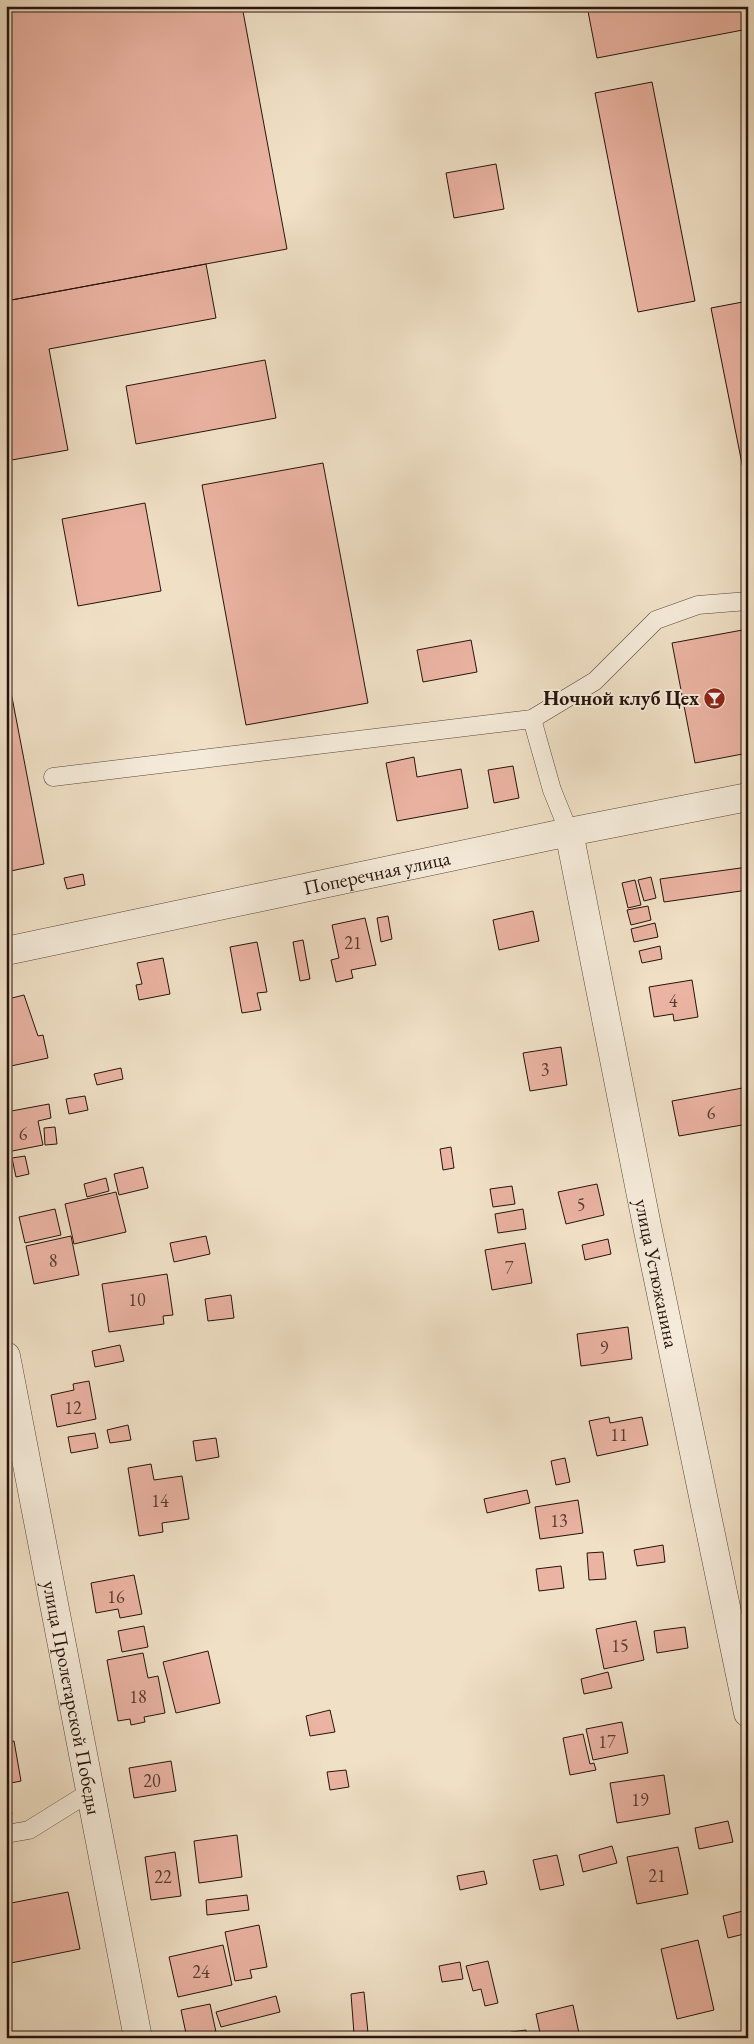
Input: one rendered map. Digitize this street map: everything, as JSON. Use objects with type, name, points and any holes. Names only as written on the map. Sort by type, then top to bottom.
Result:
[{"type":"street","name":"Поперечная улица","points":[[6,951],[569,832],[748,797]]},
{"type":"street","name":"улица Устюжанина","points":[[569,832],[647,1226],[748,1713]]},
{"type":"street","name":"улица Пролетарской Победы","points":[[6,1356],[138,2038]]},
{"type":"lane","points":[[53,777],[532,719],[595,681],[656,620],[698,605],[748,601]]},
{"type":"lane","points":[[532,719],[552,790],[569,832]]},
{"type":"lane","points":[[6,1834],[29,1830],[90,1792]]},
{"type":"building","points":[[6,6],[242,6],[287,249],[6,301]]},
{"type":"building","points":[[587,6],[748,6],[748,29],[597,58]]},
{"type":"building","points":[[652,82],[695,301],[638,312],[595,93]]},
{"type":"building","points":[[496,164],[504,209],[454,218],[446,173]]},
{"type":"building","points":[[206,264],[216,318],[49,349],[68,450],[6,461],[6,301]]},
{"type":"building","points":[[748,301],[748,494],[711,308]]},
{"type":"building","points":[[265,360],[276,418],[136,444],[126,386]]},
{"type":"building","points":[[323,463],[368,703],[246,725],[202,485]]},
{"type":"building","points":[[145,503],[161,591],[78,606],[62,519]]},
{"type":"building","name":"Ночной клуб Цех","points":[[748,629],[748,753],[695,763],[672,643]]},
{"type":"building","points":[[471,640],[477,672],[423,682],[417,650]]},
{"type":"building","points":[[6,666],[44,864],[6,872]]},
{"type":"building","points":[[414,757],[417,777],[461,769],[468,808],[397,821],[386,763]]},
{"type":"building","points":[[513,766],[519,798],[494,803],[488,770]]},
{"type":"building","points":[[748,867],[748,890],[664,902],[660,879]]},
{"type":"building","points":[[83,874],[85,885],[67,889],[64,878]]},
{"type":"building","points":[[651,877],[656,898],[644,901],[638,880]]},
{"type":"building","points":[[635,880],[641,905],[628,908],[622,883]]},
{"type":"building","points":[[648,906],[651,920],[631,925],[627,910]]},
{"type":"building","points":[[533,911],[539,941],[499,950],[493,920]]},
{"type":"building","points":[[388,916],[392,939],[381,942],[377,918]]},
{"type":"building","points":[[365,918],[376,965],[351,970],[353,978],[336,982],[331,960],[339,958],[332,925]]},
{"type":"building","points":[[655,923],[658,937],[634,942],[631,929]]},
{"type":"building","points":[[303,940],[310,979],[300,981],[293,942]]},
{"type":"building","points":[[257,942],[267,992],[257,993],[261,1010],[242,1013],[230,947]]},
{"type":"building","points":[[660,946],[662,959],[642,963],[639,951]]},
{"type":"building","points":[[163,958],[170,994],[139,1000],[136,985],[142,984],[137,963]]},
{"type":"building","points":[[692,980],[698,1017],[674,1021],[673,1014],[654,1017],[649,987]]},
{"type":"building","points":[[6,991],[8,999],[24,995],[38,1036],[43,1035],[48,1058],[11,1066],[6,1043]]},
{"type":"building","points":[[561,1047],[567,1085],[530,1091],[523,1053]]},
{"type":"building","points":[[121,1068],[123,1079],[97,1085],[94,1074]]},
{"type":"building","points":[[748,1087],[748,1124],[679,1136],[672,1101]]},
{"type":"building","points":[[85,1096],[88,1110],[69,1114],[66,1099]]},
{"type":"building","points":[[49,1104],[51,1118],[38,1121],[43,1145],[7,1152],[6,1112]]},
{"type":"building","points":[[55,1127],[57,1144],[45,1145],[44,1128]]},
{"type":"building","points":[[451,1147],[454,1168],[443,1170],[440,1149]]},
{"type":"building","points":[[25,1156],[29,1174],[16,1177],[12,1158]]},
{"type":"building","points":[[143,1167],[148,1188],[119,1195],[114,1174]]},
{"type":"building","points":[[106,1178],[109,1191],[87,1197],[84,1184]]},
{"type":"building","points":[[597,1184],[604,1215],[566,1224],[558,1192]]},
{"type":"building","points":[[512,1186],[515,1204],[493,1207],[490,1189]]},
{"type":"building","points":[[116,1192],[126,1232],[74,1244],[65,1204]]},
{"type":"building","points":[[55,1209],[61,1235],[25,1243],[19,1217]]},
{"type":"building","points":[[523,1209],[526,1229],[498,1233],[495,1214]]},
{"type":"building","points":[[71,1236],[79,1275],[34,1284],[26,1246]]},
{"type":"building","points":[[206,1236],[210,1254],[174,1262],[170,1243]]},
{"type":"building","points":[[608,1239],[611,1254],[585,1260],[582,1245]]},
{"type":"building","points":[[525,1243],[532,1283],[492,1290],[485,1250]]},
{"type":"building","points":[[167,1274],[173,1315],[163,1316],[164,1324],[109,1332],[102,1284]]},
{"type":"building","points":[[231,1295],[234,1318],[208,1321],[205,1299]]},
{"type":"building","points":[[628,1327],[632,1359],[581,1366],[577,1334]]},
{"type":"building","points":[[120,1345],[124,1361],[95,1367],[92,1351]]},
{"type":"building","points":[[89,1381],[96,1419],[57,1427],[51,1395],[74,1390],[73,1384]]},
{"type":"building","points":[[609,1417],[610,1423],[642,1417],[648,1445],[597,1456],[589,1421]]},
{"type":"building","points":[[128,1425],[131,1440],[110,1443],[107,1430]]},
{"type":"building","points":[[95,1433],[98,1448],[71,1453],[68,1437]]},
{"type":"building","points":[[216,1438],[219,1457],[196,1461],[193,1441]]},
{"type":"building","points":[[565,1458],[570,1482],[556,1485],[551,1461]]},
{"type":"building","points":[[151,1464],[154,1480],[182,1476],[189,1519],[162,1523],[163,1532],[139,1536],[128,1468]]},
{"type":"building","points":[[527,1490],[530,1503],[487,1513],[484,1499]]},
{"type":"building","points":[[578,1500],[583,1533],[540,1539],[535,1507]]},
{"type":"building","points":[[663,1545],[665,1562],[637,1566],[634,1550]]},
{"type":"building","points":[[603,1552],[606,1579],[589,1580],[587,1553]]},
{"type":"building","points":[[561,1566],[564,1588],[539,1591],[536,1569]]},
{"type":"building","points":[[134,1575],[142,1614],[120,1618],[118,1609],[96,1613],[91,1583]]},
{"type":"building","points":[[636,1621],[644,1660],[604,1669],[596,1629]]},
{"type":"building","points":[[144,1626],[148,1647],[122,1652],[118,1631]]},
{"type":"building","points":[[685,1627],[688,1648],[657,1653],[654,1631]]},
{"type":"building","points":[[208,1651],[220,1703],[176,1713],[163,1662]]},
{"type":"building","points":[[143,1653],[148,1678],[158,1676],[165,1713],[144,1717],[145,1722],[131,1725],[130,1719],[118,1721],[107,1660]]},
{"type":"building","points":[[608,1672],[612,1688],[584,1694],[581,1679]]},
{"type":"building","points":[[330,1710],[335,1732],[310,1736],[306,1716]]},
{"type":"building","points":[[622,1722],[628,1753],[593,1760],[586,1729]]},
{"type":"building","points":[[583,1734],[590,1764],[594,1763],[596,1770],[570,1775],[563,1738]]},
{"type":"building","points":[[14,1741],[21,1781],[6,1784],[6,1742]]},
{"type":"building","points":[[171,1761],[176,1791],[134,1798],[129,1768]]},
{"type":"building","points":[[346,1770],[349,1787],[330,1790],[327,1772]]},
{"type":"building","points":[[664,1775],[670,1814],[617,1823],[610,1783]]},
{"type":"building","points":[[6,1786],[12,1814],[6,1815]]},
{"type":"building","points":[[728,1821],[733,1842],[699,1849],[695,1828]]},
{"type":"building","points":[[237,1835],[242,1877],[199,1883],[194,1841]]},
{"type":"building","points":[[612,1846],[617,1863],[583,1872],[579,1855]]},
{"type":"building","points":[[678,1847],[688,1894],[637,1904],[627,1857]]},
{"type":"building","points":[[175,1852],[181,1896],[151,1900],[145,1857]]},
{"type":"building","points":[[557,1855],[564,1885],[540,1890],[533,1860]]},
{"type":"building","points":[[484,1871],[487,1884],[460,1890],[457,1876]]},
{"type":"building","points":[[68,1892],[80,1949],[6,1964],[6,1904]]},
{"type":"building","points":[[247,1895],[249,1910],[207,1915],[206,1900]]},
{"type":"building","points":[[747,1910],[748,1933],[728,1938],[723,1916]]},
{"type":"building","points":[[259,1925],[267,1967],[250,1970],[252,1978],[235,1981],[225,1932]]},
{"type":"building","points":[[698,1940],[714,2010],[677,2019],[661,1949]]},
{"type":"building","points":[[223,1945],[232,1985],[178,1997],[169,1957]]},
{"type":"building","points":[[488,1961],[498,2003],[485,2006],[481,1989],[473,1991],[466,1966]]},
{"type":"building","points":[[460,1962],[463,1979],[442,1982],[439,1966]]},
{"type":"building","points":[[364,1992],[368,2033],[354,2034],[351,1994]]},
{"type":"building","points":[[276,1996],[280,2012],[221,2027],[216,2012]]},
{"type":"building","points":[[210,2004],[216,2032],[187,2038],[181,2010]]},
{"type":"building","points":[[573,2005],[580,2038],[541,2038],[536,2014]]},
{"type":"building","points":[[526,2030],[527,2038],[512,2038],[511,2032]]},
{"type":"place","name":"Ночной клуб Цех","points":[[715,698]]}]
